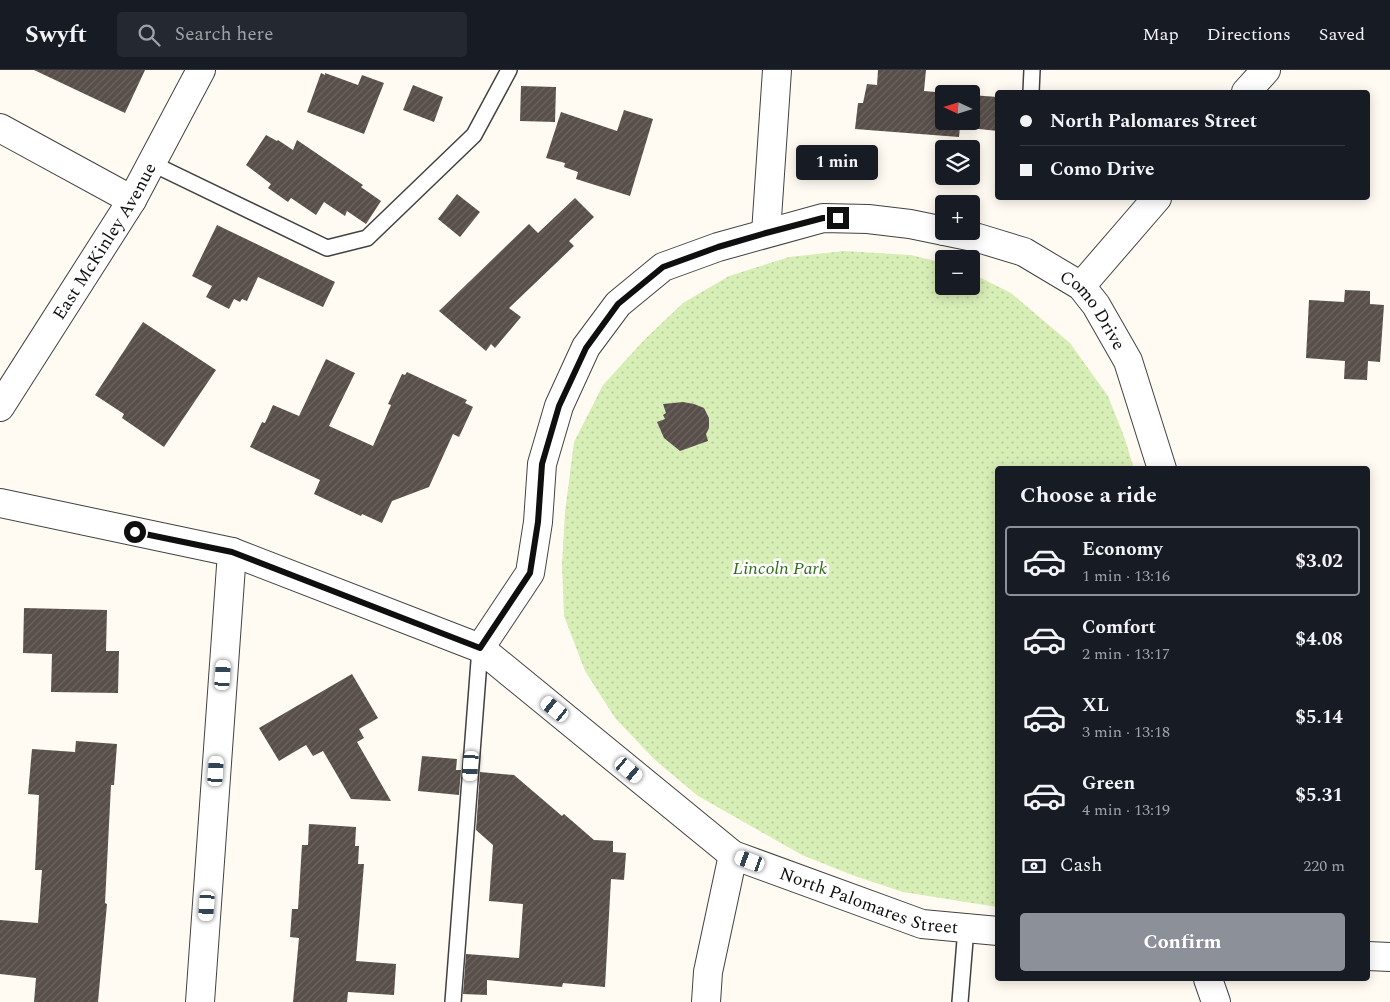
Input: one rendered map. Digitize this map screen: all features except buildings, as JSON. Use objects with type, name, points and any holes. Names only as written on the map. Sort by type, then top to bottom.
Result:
[{"type":"street","name":"East McKinley Avenue","points":[[0,407],[132,200],[201,70]]},
{"type":"street","points":[[766,233],[777,70]]},
{"type":"street","points":[[1248,90],[1266,70]]},
{"type":"street","points":[[0,128],[132,200]]},
{"type":"street","points":[[1081,286],[1155,200]]},
{"type":"street","name":"Como Drive","points":[[480,648],[530,573],[538,522],[542,464],[559,406],[586,348],[618,304],[663,267],[718,247],[823,218],[868,219],[935,230]]},
{"type":"street","name":"Como Drive","points":[[980,239],[1024,252],[1081,286],[1096,305],[1128,361],[1161,466]]},
{"type":"street","name":"North Palomares Street","points":[[0,503],[232,552],[480,648],[733,855],[922,924],[995,931]]},
{"type":"street","points":[[200,1002],[232,552]]},
{"type":"street","points":[[706,1002],[708,972],[733,855]]},
{"type":"street","points":[[1370,956],[1390,957]]},
{"type":"street","points":[[1209,981],[1216,1002]]},
{"type":"lane","points":[[151,163],[327,248],[367,238],[474,135],[509,70]]},
{"type":"lane","points":[[1031,90],[1032,70]]},
{"type":"lane","points":[[453,1002],[480,648]]},
{"type":"lane","points":[[960,1002],[966,928]]},
{"type":"green space","name":"Lincoln Park","points":[[844,251],[911,255],[935,261],[935,295],[980,295],[980,278],[1011,293],[1070,343],[1108,396],[1133,466],[995,466],[995,907],[903,892],[852,875],[802,855],[698,796],[655,760],[615,718],[585,671],[564,616],[562,565],[565,512],[574,442],[603,385],[645,339],[683,303],[729,276],[789,257]]},
{"type":"route","points":[[135,532],[232,552],[480,648],[530,573],[538,522],[542,464],[559,406],[586,348],[618,304],[663,267],[718,247],[766,233],[823,218],[838,218]]}]
